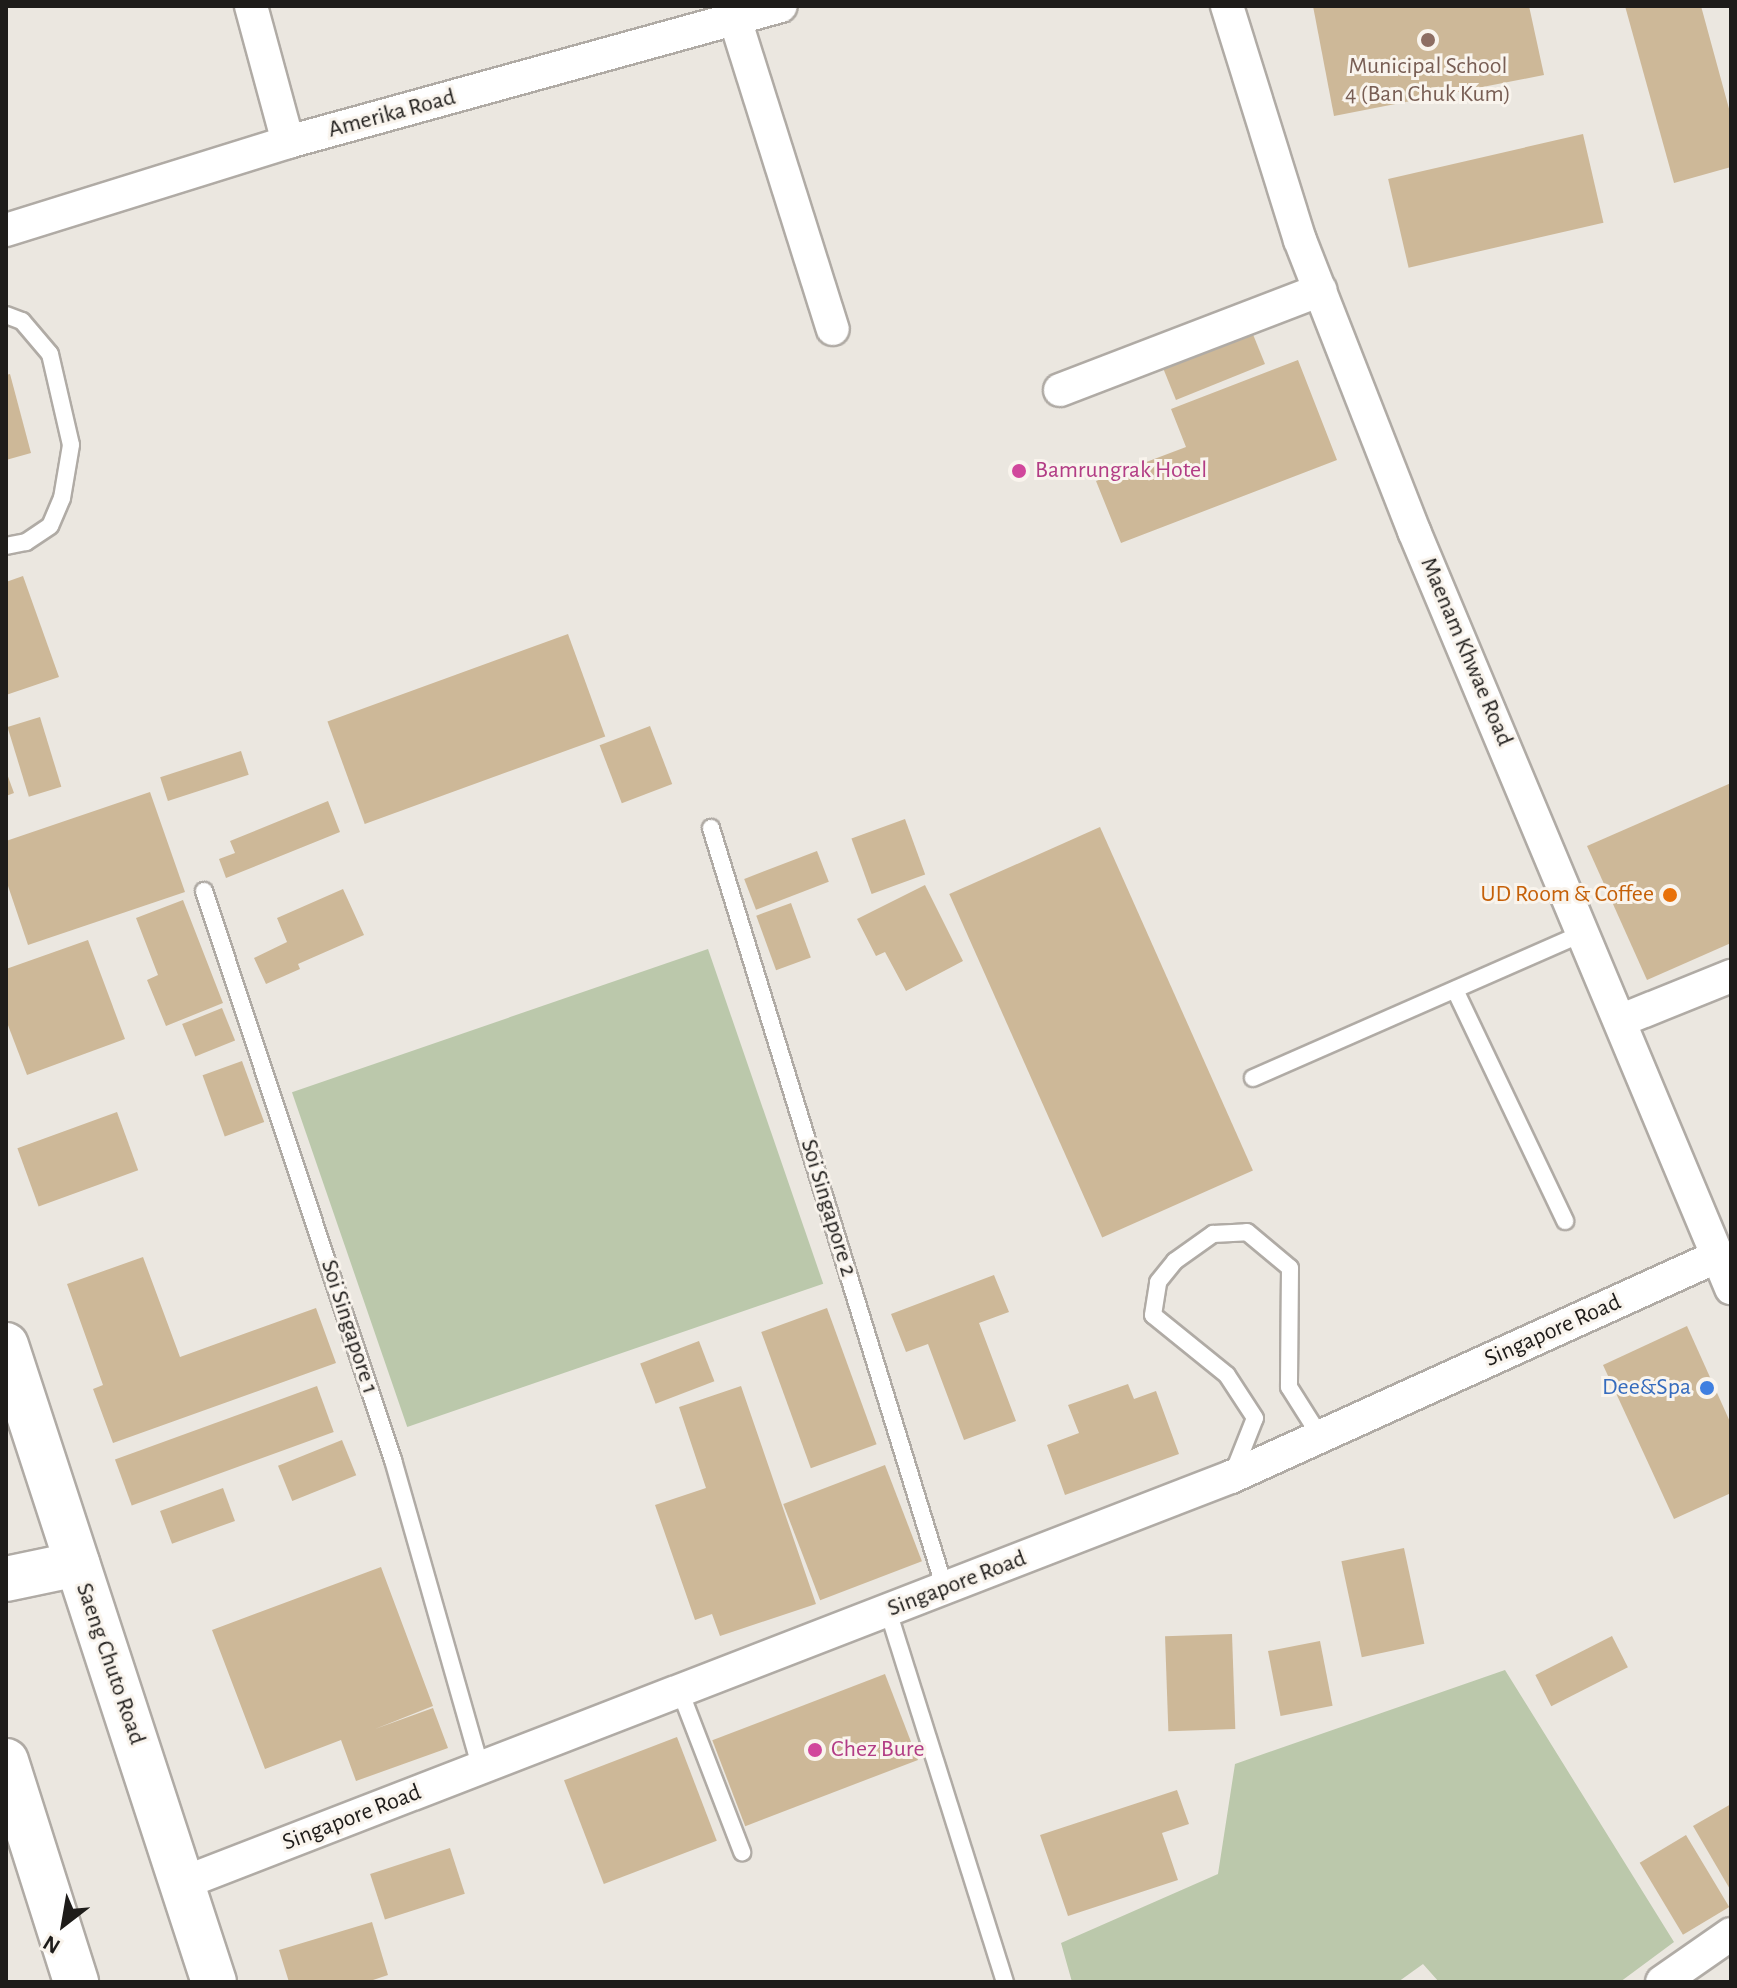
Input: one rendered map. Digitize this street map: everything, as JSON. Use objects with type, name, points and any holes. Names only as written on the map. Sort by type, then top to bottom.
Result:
[{"type":"main road","name":"Saeng Chuto Road","points":[[6,1345],[214,1982]]},
{"type":"main road","points":[[6,1579],[77,1564]]},
{"type":"main road","points":[[6,1761],[76,1982]]},
{"type":"street","points":[[251,6],[288,142]]},
{"type":"street","name":"Amerika Road","points":[[6,230],[288,142],[781,6]]},
{"type":"street","name":"Maenam Khwae Road","points":[[1227,6],[1320,290],[1414,531],[1622,1020],[1731,1288]]},
{"type":"street","points":[[735,19],[833,329]]},
{"type":"street","points":[[1060,390],[1320,290]]},
{"type":"street","points":[[1622,1020],[1731,976]]},
{"type":"street","name":"Singapore Road","points":[[183,1883],[1231,1477],[1718,1256]]},
{"type":"street","points":[[1662,1982],[1731,1934]]},
{"type":"lane","points":[[6,315],[22,321],[50,354],[71,445],[62,498],[50,526],[26,542],[6,546]]},
{"type":"lane","name":"Soi Singapore 2","points":[[711,828],[945,1589]]},
{"type":"lane","name":"Soi Singapore 1","points":[[204,891],[393,1460],[481,1768]]},
{"type":"lane","points":[[1253,1078],[1585,932]]},
{"type":"lane","points":[[1455,990],[1565,1221]]},
{"type":"lane","points":[[1231,1477],[1255,1418],[1227,1375],[1153,1315],[1158,1282],[1175,1261],[1213,1234],[1247,1232],[1290,1268],[1289,1387],[1320,1436]]},
{"type":"lane","points":[[888,1611],[1005,1982]]},
{"type":"lane","points":[[680,1691],[742,1852]]},
{"type":"green space","points":[[708,949],[823,1284],[407,1427],[292,1092]]},
{"type":"green space","points":[[1505,1670],[1674,1942],[1620,1982],[1439,1982],[1423,1964],[1398,1982],[1072,1982],[1061,1943],[1218,1874],[1235,1764]]},
{"type":"building","name":"Municipal School 4 (Ban Chuk Kum)","points":[[1313,6],[1529,6],[1544,75],[1334,116]]},
{"type":"building","points":[[1625,6],[1701,6],[1731,116],[1731,167],[1674,183]]},
{"type":"building","points":[[1583,134],[1603,223],[1409,268],[1388,179]]},
{"type":"building","points":[[1250,327],[1265,364],[1176,400],[1161,363]]},
{"type":"building","points":[[1298,360],[1337,460],[1121,543],[1096,481],[1186,447],[1171,409]]},
{"type":"building","points":[[10,374],[31,453],[6,460],[6,375]]},
{"type":"building","points":[[23,576],[59,677],[6,695],[6,582]]},
{"type":"building","points":[[568,634],[605,736],[365,824],[327,722]]},
{"type":"building","points":[[40,717],[61,787],[29,797],[7,727]]},
{"type":"building","points":[[650,726],[672,784],[622,803],[600,745]]},
{"type":"building","points":[[241,751],[249,775],[168,801],[160,777]]},
{"type":"building","points":[[6,771],[14,793],[6,796]]},
{"type":"building","name":"UD Room & Coffee","points":[[1731,783],[1731,943],[1647,980],[1587,846]]},
{"type":"building","points":[[150,792],[185,892],[28,945],[6,880],[6,841]]},
{"type":"building","points":[[328,801],[340,832],[226,878],[219,859],[235,853],[230,841]]},
{"type":"building","points":[[905,819],[925,874],[872,894],[851,838]]},
{"type":"building","points":[[1100,827],[1253,1170],[1102,1238],[949,894]]},
{"type":"building","points":[[817,851],[829,882],[756,910],[744,879]]},
{"type":"building","points":[[925,885],[963,961],[906,991],[885,952],[876,956],[857,919]]},
{"type":"building","points":[[343,889],[364,935],[298,964],[300,969],[266,984],[254,958],[287,942],[277,918]]},
{"type":"building","points":[[183,900],[223,1003],[166,1026],[147,980],[158,975],[136,918]]},
{"type":"building","points":[[791,903],[811,958],[776,970],[756,916]]},
{"type":"building","points":[[88,940],[125,1039],[27,1075],[6,1020],[6,969]]},
{"type":"building","points":[[222,1008],[235,1040],[195,1057],[182,1024]]},
{"type":"building","points":[[242,1061],[264,1122],[225,1136],[203,1075]]},
{"type":"building","points":[[117,1112],[138,1170],[39,1207],[17,1148]]},
{"type":"building","points":[[143,1257],[180,1357],[316,1308],[336,1363],[113,1443],[93,1389],[103,1385],[67,1284]]},
{"type":"building","points":[[994,1275],[1009,1312],[979,1323],[1016,1421],[964,1440],[928,1344],[906,1352],[891,1314]]},
{"type":"building","points":[[827,1308],[877,1444],[811,1468],[761,1332]]},
{"type":"building","points":[[1687,1326],[1731,1424],[1731,1493],[1674,1519],[1603,1365]]},
{"type":"building","points":[[699,1341],[714,1381],[656,1404],[640,1364]]},
{"type":"building","points":[[1128,1384],[1134,1399],[1156,1391],[1179,1454],[1065,1495],[1047,1445],[1079,1433],[1068,1405]]},
{"type":"building","points":[[317,1386],[334,1432],[132,1506],[115,1460]]},
{"type":"building","points":[[741,1386],[816,1604],[720,1636],[712,1614],[695,1620],[655,1505],[706,1488],[679,1407]]},
{"type":"building","points":[[342,1440],[356,1475],[292,1501],[278,1466]]},
{"type":"building","points":[[885,1465],[922,1561],[820,1600],[783,1504]]},
{"type":"building","points":[[223,1488],[235,1521],[172,1544],[160,1511]]},
{"type":"building","points":[[1404,1548],[1424,1644],[1362,1657],[1341,1561]]},
{"type":"building","points":[[381,1567],[433,1706],[375,1729],[433,1708],[448,1748],[356,1781],[341,1740],[265,1769],[212,1630]]},
{"type":"building","points":[[1232,1634],[1235,1729],[1168,1731],[1165,1636]]},
{"type":"building","points":[[1612,1636],[1628,1667],[1551,1706],[1535,1675]]},
{"type":"building","points":[[1320,1641],[1333,1706],[1281,1716],[1268,1651]]},
{"type":"building","name":"Chez Bure","points":[[885,1674],[918,1760],[745,1826],[712,1740]]},
{"type":"building","points":[[677,1737],[717,1841],[604,1884],[564,1780]]},
{"type":"building","points":[[1177,1790],[1189,1824],[1162,1833],[1178,1880],[1068,1916],[1040,1835]]},
{"type":"building","points":[[1731,1804],[1731,1891],[1693,1826]]},
{"type":"building","points":[[1686,1835],[1729,1907],[1683,1935],[1640,1863]]},
{"type":"building","points":[[450,1848],[465,1894],[385,1920],[370,1874]]},
{"type":"building","points":[[372,1922],[388,1975],[367,1982],[289,1982],[279,1950]]},
{"type":"place","name":"Municipal School 4 (Ban Chuk Kum)","points":[[1428,40]]},
{"type":"place","name":"Bamrungrak Hotel","points":[[1019,471]]},
{"type":"place","name":"UD Room & Coffee","points":[[1670,895]]},
{"type":"place","name":"Dee&Spa","points":[[1707,1388]]},
{"type":"place","name":"Chez Bure","points":[[815,1750]]}]
